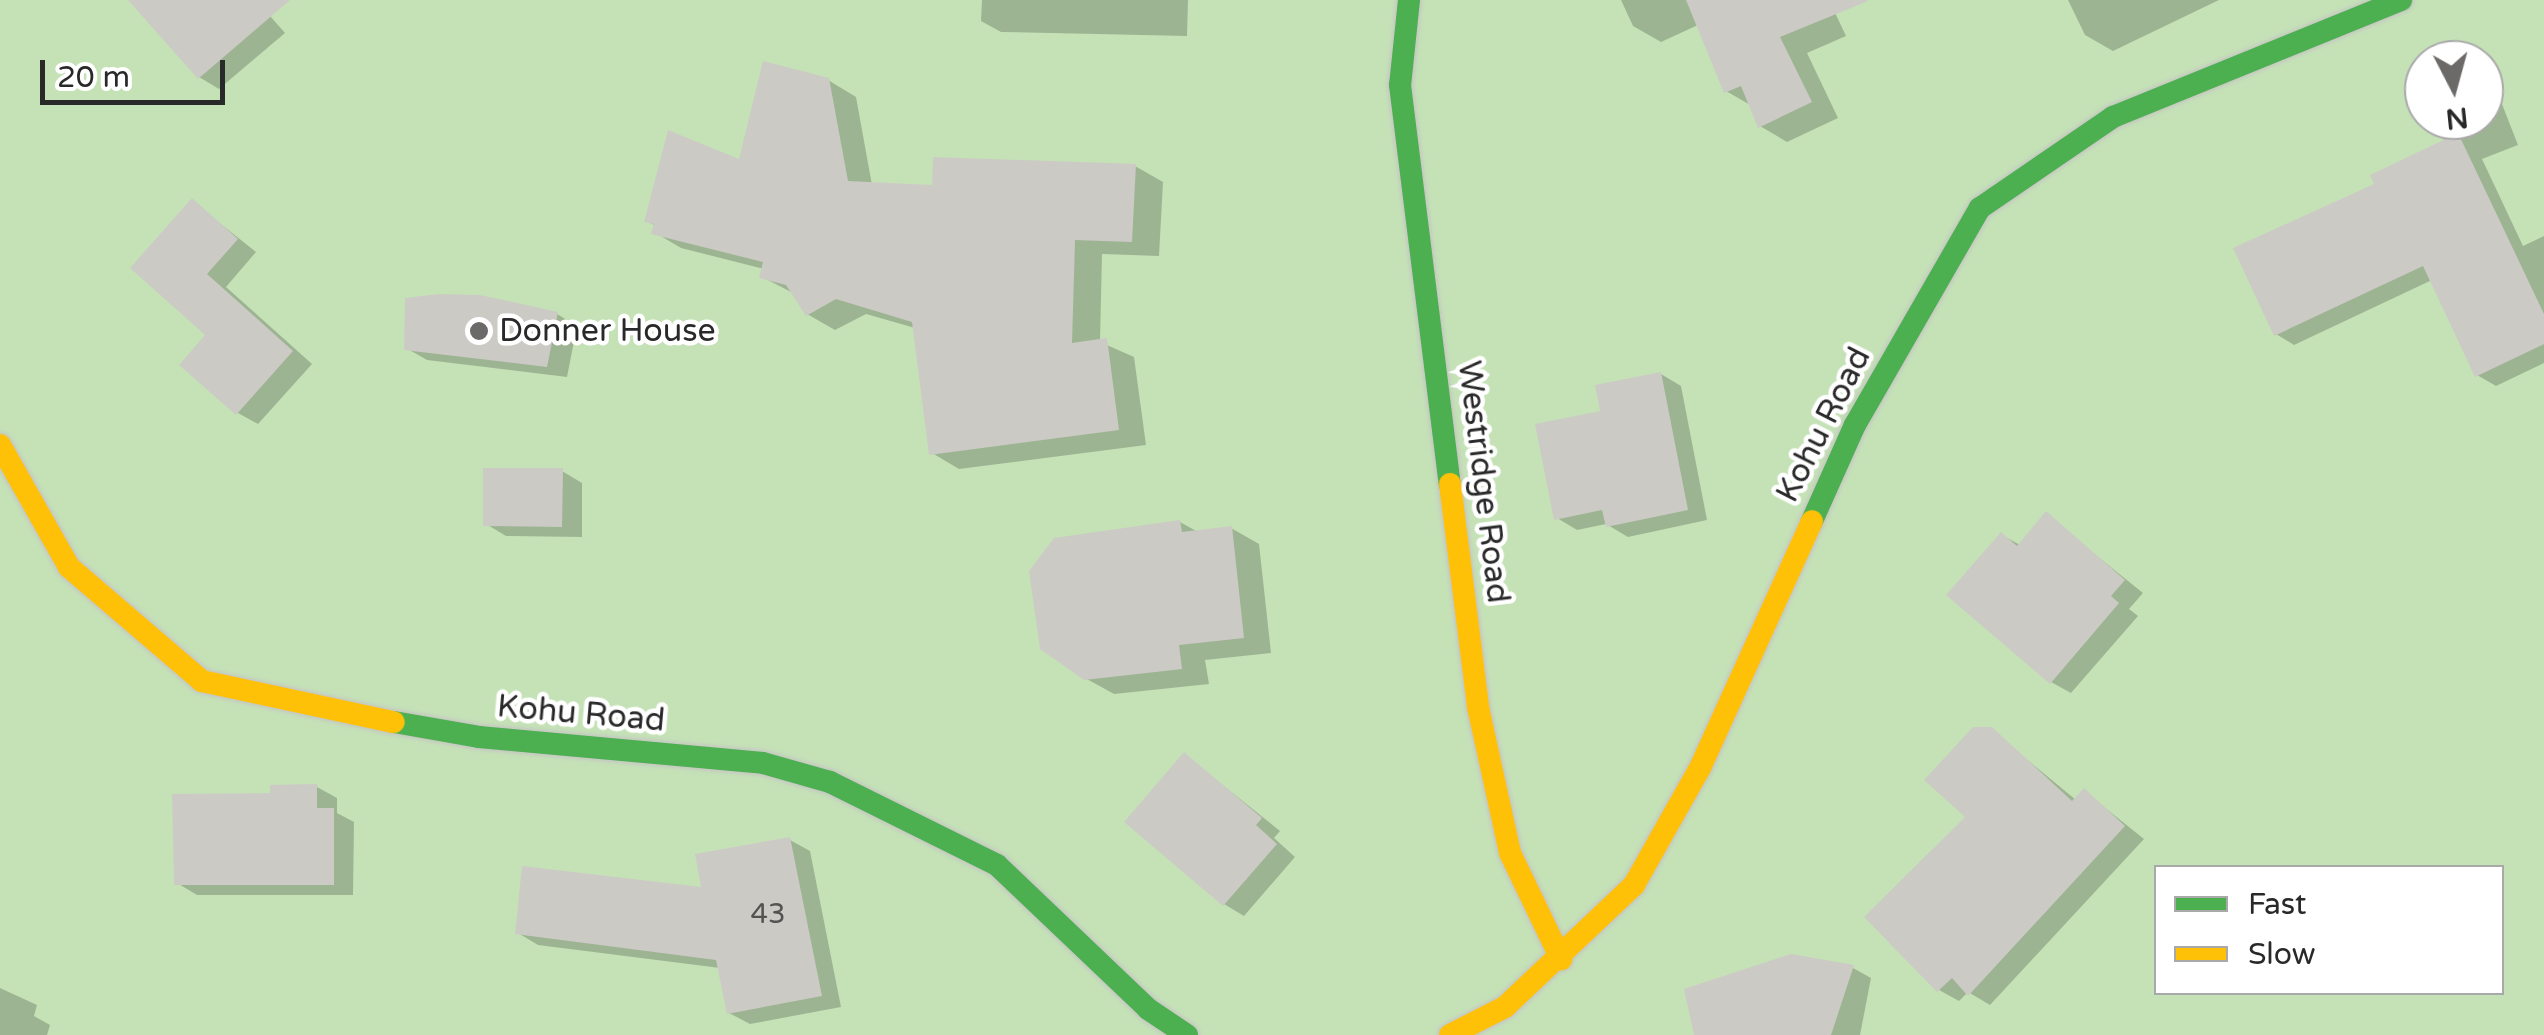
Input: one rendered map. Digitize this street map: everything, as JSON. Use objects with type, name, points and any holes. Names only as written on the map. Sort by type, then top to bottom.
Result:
[{"type":"street","name":"Westridge Road","points":[[1409,0],[1400,86],[1478,706],[1510,854],[1561,959]]},
{"type":"street","name":"Kohu Road","points":[[1450,1035],[1505,1007],[1561,959],[1634,885],[1700,768],[1855,425],[1980,208],[2113,117],[2401,0]]},
{"type":"street","name":"Kohu Road","points":[[0,445],[69,567],[202,681],[278,702],[480,737],[763,763],[830,782],[997,865],[1148,1010],[1187,1035]]},
{"type":"green space","points":[[0,0],[2544,0],[2544,1035],[0,1035]]},
{"type":"building","points":[[128,0],[290,0],[198,79]]},
{"type":"building","points":[[1686,0],[1868,1],[1780,37],[1812,102],[1758,128],[1741,86],[1724,93]]},
{"type":"building","points":[[763,61],[829,78],[848,181],[932,185],[933,157],[1136,164],[1132,242],[1075,240],[1072,343],[1107,338],[1119,430],[929,455],[912,322],[836,299],[806,316],[786,285],[759,278],[763,262],[651,234],[654,224],[644,222],[668,130],[739,159]]},
{"type":"building","points":[[2443,140],[2461,140],[2544,314],[2544,344],[2475,377],[2423,266],[2274,336],[2233,248],[2374,184],[2370,175]]},
{"type":"building","points":[[192,198],[238,239],[207,274],[293,351],[236,415],[179,365],[205,335],[130,268]]},
{"type":"building","name":"Donner House","points":[[480,295],[558,312],[547,367],[404,350],[405,298]]},
{"type":"building","points":[[1661,372],[1688,510],[1606,527],[1602,510],[1554,520],[1535,424],[1600,411],[1595,385]]},
{"type":"building","points":[[483,468],[563,468],[562,527],[483,526]]},
{"type":"building","points":[[2046,511],[2125,580],[2111,596],[2119,603],[2050,684],[1946,595],[2001,532],[2017,546]]},
{"type":"building","points":[[1180,520],[1182,532],[1232,526],[1244,638],[1179,645],[1182,669],[1084,680],[1040,649],[1029,571],[1054,538]]},
{"type":"building","points":[[1973,727],[1992,727],[2072,801],[2084,788],[2125,826],[1968,996],[1952,978],[1937,992],[1864,917],[1965,817],[1924,780]]},
{"type":"building","points":[[1184,752],[1262,818],[1256,825],[1277,844],[1223,906],[1124,822]]},
{"type":"building","points":[[317,784],[317,808],[334,808],[334,885],[174,885],[172,794],[270,793],[270,785]]},
{"type":"building","points":[[790,837],[822,996],[727,1014],[716,960],[515,934],[522,866],[701,887],[695,854]]},
{"type":"building","points":[[1791,954],[1854,965],[1831,1035],[1694,1035],[1684,989]]},
{"type":"traffic: fast","points":[[1409,0],[1400,85],[1450,484]]},
{"type":"traffic: fast","points":[[1812,521],[1855,425],[1980,208],[2113,117],[2401,0]]},
{"type":"traffic: fast","points":[[394,722],[479,737],[763,763],[830,782],[997,865],[1148,1009],[1187,1035]]},
{"type":"traffic: slow","points":[[0,445],[69,567],[202,681],[394,722]]},
{"type":"traffic: slow","points":[[1450,484],[1478,707],[1510,853],[1561,959]]},
{"type":"traffic: slow","points":[[1450,1035],[1505,1007],[1634,885],[1700,768],[1812,521]]},
{"type":"place","name":"Donner House","points":[[479,331]]}]
